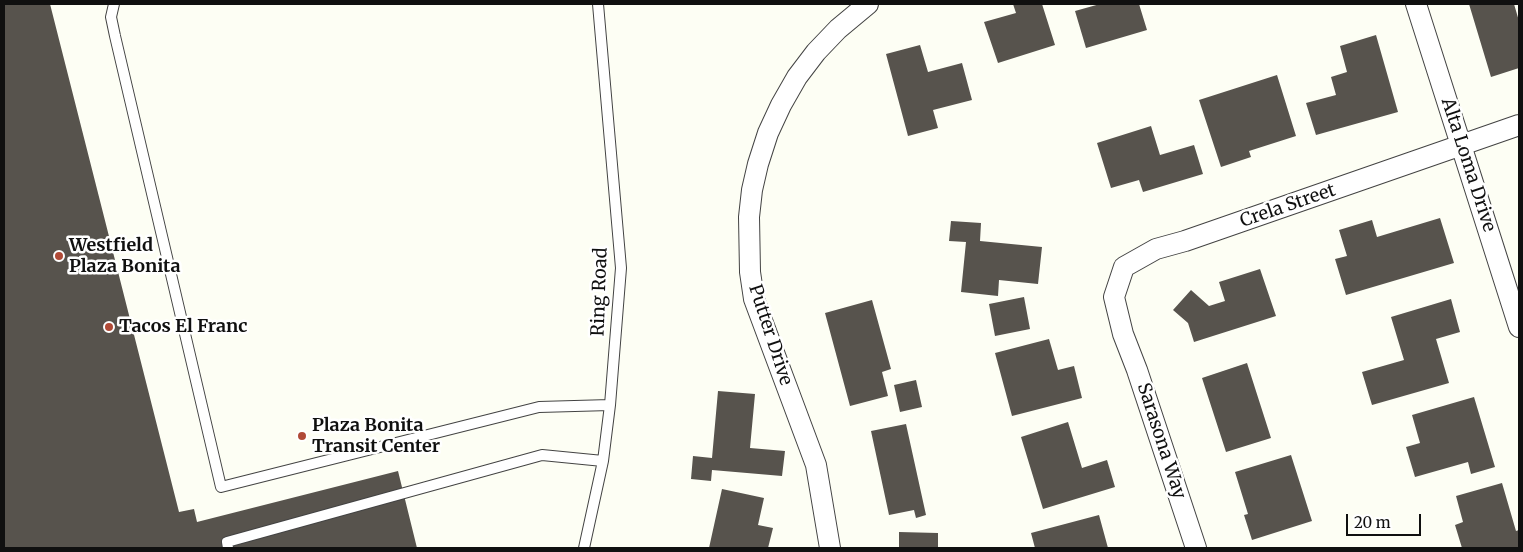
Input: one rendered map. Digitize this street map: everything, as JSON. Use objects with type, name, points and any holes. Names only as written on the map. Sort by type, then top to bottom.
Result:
[{"type":"street","name":"Putter Drive","points":[[830,548],[816,465],[754,299],[748,245],[749,217],[752,190],[758,164],[768,134],[781,105],[797,77],[816,52],[838,29],[868,4]]},
{"type":"street","name":"Alta Loma Drive","points":[[1416,4],[1519,327]]},
{"type":"street","name":"Crela Street","points":[[1123,334],[1114,297],[1124,267],[1148,254],[1519,125]]},
{"type":"street","name":"Sarasona Way","points":[[1123,334],[1137,370],[1196,548]]},
{"type":"lane","points":[[114,4],[111,17],[115,36],[222,487],[539,407],[610,405]]},
{"type":"lane","name":"Ring Road","points":[[584,548],[604,461],[621,268],[598,4]]},
{"type":"lane","points":[[228,548],[227,542],[542,455],[604,461]]},
{"type":"building","name":"Westfield Plaza Bonita","points":[[4,4],[50,4],[179,512],[194,509],[197,522],[398,471],[417,548],[4,548]]},
{"type":"building","points":[[1013,4],[1042,4],[1055,45],[998,63],[984,22],[1016,13]]},
{"type":"building","points":[[1100,4],[1139,4],[1147,30],[1086,48],[1075,11]]},
{"type":"building","points":[[1469,4],[1514,4],[1519,21],[1519,68],[1491,77]]},
{"type":"building","points":[[1376,35],[1398,112],[1316,135],[1306,103],[1336,95],[1331,77],[1347,72],[1340,46]]},
{"type":"building","points":[[920,45],[928,72],[962,63],[972,100],[933,110],[938,128],[908,136],[886,54]]},
{"type":"building","points":[[1277,75],[1296,136],[1249,151],[1251,157],[1221,167],[1199,100]]},
{"type":"building","points":[[1151,126],[1160,155],[1194,145],[1203,174],[1143,192],[1139,180],[1111,188],[1097,143]]},
{"type":"building","points":[[1440,218],[1454,263],[1346,295],[1335,259],[1347,256],[1339,230],[1372,220],[1377,237]]},
{"type":"building","points":[[951,221],[981,223],[980,241],[1042,247],[1038,284],[999,280],[998,296],[961,292],[966,242],[949,241]]},
{"type":"building","points":[[1260,269],[1276,316],[1194,342],[1188,323],[1173,310],[1191,290],[1209,306],[1225,301],[1219,282]]},
{"type":"building","points":[[1024,297],[1030,329],[995,336],[989,304]]},
{"type":"building","points":[[1451,299],[1460,332],[1436,339],[1449,383],[1372,405],[1362,372],[1404,360],[1391,317]]},
{"type":"building","points":[[872,300],[891,369],[882,372],[888,396],[850,406],[825,313]]},
{"type":"building","points":[[1049,339],[1058,370],[1074,366],[1082,398],[1012,416],[995,353]]},
{"type":"building","points":[[1247,363],[1271,438],[1226,452],[1202,378]]},
{"type":"building","points":[[916,380],[922,407],[900,412],[894,385]]},
{"type":"building","points":[[718,391],[755,394],[750,448],[785,451],[782,476],[712,470],[711,481],[691,479],[693,456],[712,458]]},
{"type":"building","points":[[1474,397],[1495,467],[1471,474],[1468,462],[1415,477],[1406,447],[1420,443],[1412,415]]},
{"type":"building","points":[[1068,422],[1082,468],[1107,460],[1115,487],[1043,509],[1021,437]]},
{"type":"building","points":[[906,424],[926,515],[916,518],[914,510],[889,515],[871,431]]},
{"type":"building","points":[[1291,455],[1312,521],[1252,540],[1244,515],[1248,514],[1235,472]]},
{"type":"building","points":[[1502,483],[1516,531],[1519,530],[1519,548],[1462,548],[1455,525],[1463,522],[1456,496]]},
{"type":"building","points":[[722,489],[764,498],[758,525],[773,528],[768,548],[709,548]]},
{"type":"building","points":[[1099,515],[1108,548],[1035,548],[1031,533]]},
{"type":"building","points":[[899,532],[938,533],[938,548],[899,548]]},
{"type":"place","name":"Westfield Plaza Bonita","points":[[59,256]]},
{"type":"place","name":"Tacos El Franc","points":[[109,327]]},
{"type":"place","name":"Plaza Bonita Transit Center","points":[[302,436]]}]
